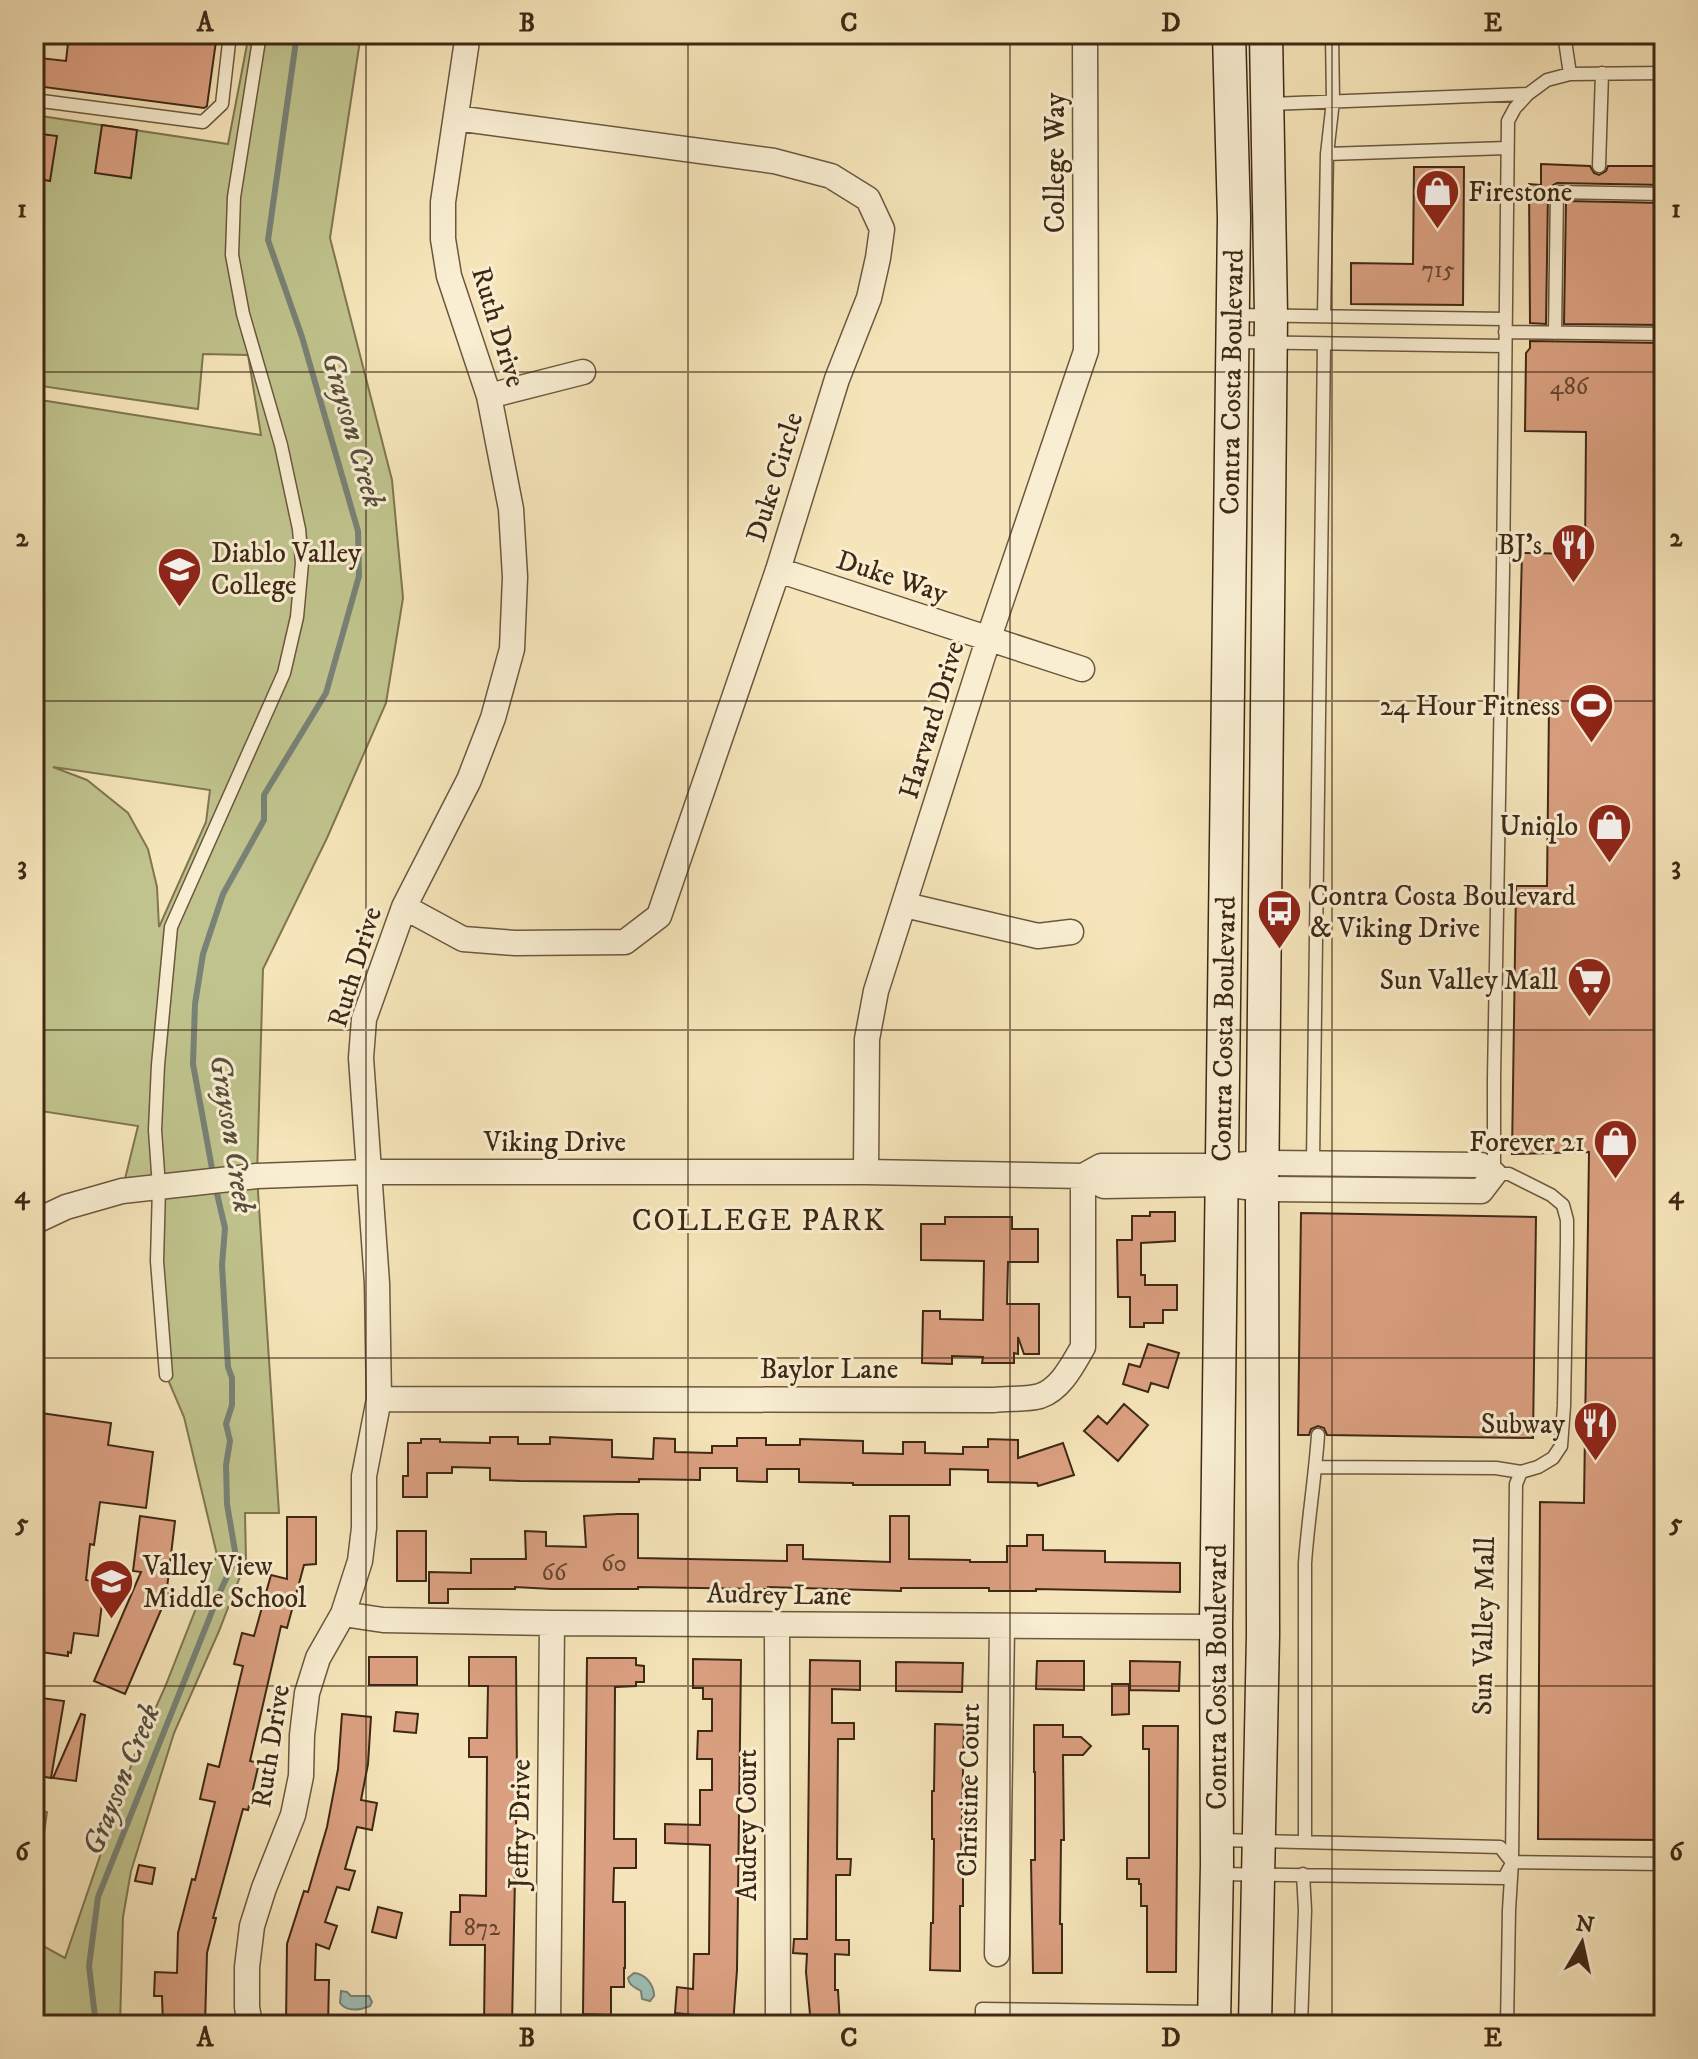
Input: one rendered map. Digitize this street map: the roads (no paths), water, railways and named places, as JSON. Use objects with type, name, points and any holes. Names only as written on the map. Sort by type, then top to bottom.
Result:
[{"type":"main road","name":"Contra Costa Boulevard","points":[[1214,2019],[1234,218],[1229,34]]},
{"type":"main road","name":"Contra Costa Boulevard","points":[[1255,2025],[1263,1635],[1263,1176],[1270,329],[1266,34]]},
{"type":"street","name":"Ruth Drive","points":[[250,2025],[247,1967],[252,1926],[293,1815],[301,1776],[307,1693],[318,1658],[343,1614],[360,1561],[364,1528],[364,1476],[379,1399],[377,1283],[361,1058],[364,1019],[404,907],[469,780],[493,718],[512,649],[515,577],[511,509],[489,396],[449,276],[443,239],[443,202],[468,34]]},
{"type":"street","name":"College Way","points":[[1085,34],[1085,293]]},
{"type":"street","name":"Duke Circle","points":[[404,907],[463,939],[515,943],[625,942],[659,916],[778,570],[837,379],[869,298],[882,229],[868,199],[831,176],[774,161],[456,118]]},
{"type":"street","name":"Harvard Drive","points":[[866,1172],[867,1039],[876,991],[988,640],[1086,351],[1085,293]]},
{"type":"street","points":[[489,396],[583,372]]},
{"type":"street","name":"Duke Way","points":[[778,570],[1082,669]]},
{"type":"street","points":[[905,905],[1038,936],[1071,932]]},
{"type":"street","points":[[1313,1162],[1481,1165],[1494,1174],[1481,1191],[1263,1176],[1313,1162]]},
{"type":"street","name":"Viking Drive","points":[[34,1222],[66,1207],[122,1191],[257,1176],[368,1172],[866,1172],[1083,1176],[1101,1166],[1263,1176]]},
{"type":"street","name":"Baylor Lane","points":[[379,1399],[994,1400],[1041,1396],[1057,1385],[1070,1370],[1083,1347],[1083,1176]]},
{"type":"street","name":"Audrey Lane","points":[[343,1614],[383,1620],[552,1623],[1216,1627]]},
{"type":"street","name":"Jeffry Drive","points":[[548,2025],[552,1623]]},
{"type":"street","name":"Audrey Court","points":[[777,1624],[778,2025]]},
{"type":"street","name":"Christine Court","points":[[997,1954],[1002,1628]]},
{"type":"lane","points":[[34,100],[203,122],[222,104],[230,34]]},
{"type":"lane","points":[[166,1375],[157,1261],[164,1186],[155,1130],[171,927],[284,673],[297,617],[302,563],[299,529],[281,445],[243,314],[232,255],[234,197],[260,34]]},
{"type":"lane","points":[[1324,316],[1327,154],[1333,101],[1332,34]]},
{"type":"lane","points":[[1564,34],[1570,74]]},
{"type":"lane","points":[[1599,166],[1602,73]]},
{"type":"lane","points":[[1316,1467],[1496,1468],[1521,1472],[1553,1458],[1561,1446],[1567,1220],[1563,1205],[1551,1195],[1509,1174],[1494,1174],[1508,121],[1528,94],[1547,80],[1570,74],[1664,73]]},
{"type":"lane","points":[[1268,104],[1528,94]]},
{"type":"lane","points":[[1327,154],[1507,148]]},
{"type":"lane","points":[[1555,333],[1557,192],[1664,194]]},
{"type":"lane","points":[[1232,329],[1270,329],[1324,316],[1505,326],[1555,333],[1664,334]]},
{"type":"lane","points":[[1376,317],[1376,345]]},
{"type":"lane","points":[[1232,329],[1270,329],[1324,344],[1505,346]]},
{"type":"lane","points":[[1313,1162],[1324,344]]},
{"type":"lane","points":[[1305,1842],[1305,1563],[1318,1435]]},
{"type":"lane","name":"Sun Valley Mall","points":[[1507,2025],[1516,1484],[1521,1472]]},
{"type":"lane","points":[[1217,1840],[1500,1847],[1512,1862]]},
{"type":"lane","points":[[1512,1862],[1664,1864]]},
{"type":"lane","points":[[1217,1874],[1504,1878],[1512,1862]]},
{"type":"lane","points":[[1301,2025],[1305,1910],[1303,1874]]},
{"type":"lane","points":[[982,2025],[982,2009],[1145,2019],[1214,2019]]},
{"type":"water","points":[[634,1973],[642,1975],[651,1984],[654,1996],[650,2001],[642,1999],[641,1991],[630,1983],[628,1978]]},
{"type":"water","points":[[341,1991],[351,1996],[369,1996],[372,2002],[370,2006],[362,2008],[346,2008],[340,2003]]},
{"type":"waterway","name":"Grayson Creek","points":[[213,1174],[193,1064],[195,1004],[203,954],[223,894],[264,820],[264,795],[326,693],[359,576],[358,531],[302,337],[268,240],[297,34]]},
{"type":"waterway","name":"Grayson Creek","points":[[96,2025],[89,1966],[98,1897],[236,1557],[227,1504],[226,1465],[230,1441],[226,1424],[232,1405],[232,1378],[228,1367],[222,1265],[225,1228],[215,1185]]},
{"type":"place","name":"Firestone","points":[[1437,231]]},
{"type":"place","name":"BJ's","points":[[1573,584]]},
{"type":"place","name":"Diablo Valley College","points":[[180,608]]},
{"type":"place","name":"24 Hour Fitness","points":[[1591,745]]},
{"type":"place","name":"Uniqlo","points":[[1609,865]]},
{"type":"place","name":"Contra Costa Boulevard & Viking Drive","points":[[1279,951]]},
{"type":"place","name":"Sun Valley Mall","points":[[1589,1019]]},
{"type":"place","name":"Forever 21","points":[[1616,1181]]},
{"type":"place","name":"Subway","points":[[1596,1463]]},
{"type":"place","name":"Valley View Middle School","points":[[112,1621]]},
{"type":"district","name":"COLLEGE PARK","points":[[759,1221]]}]
